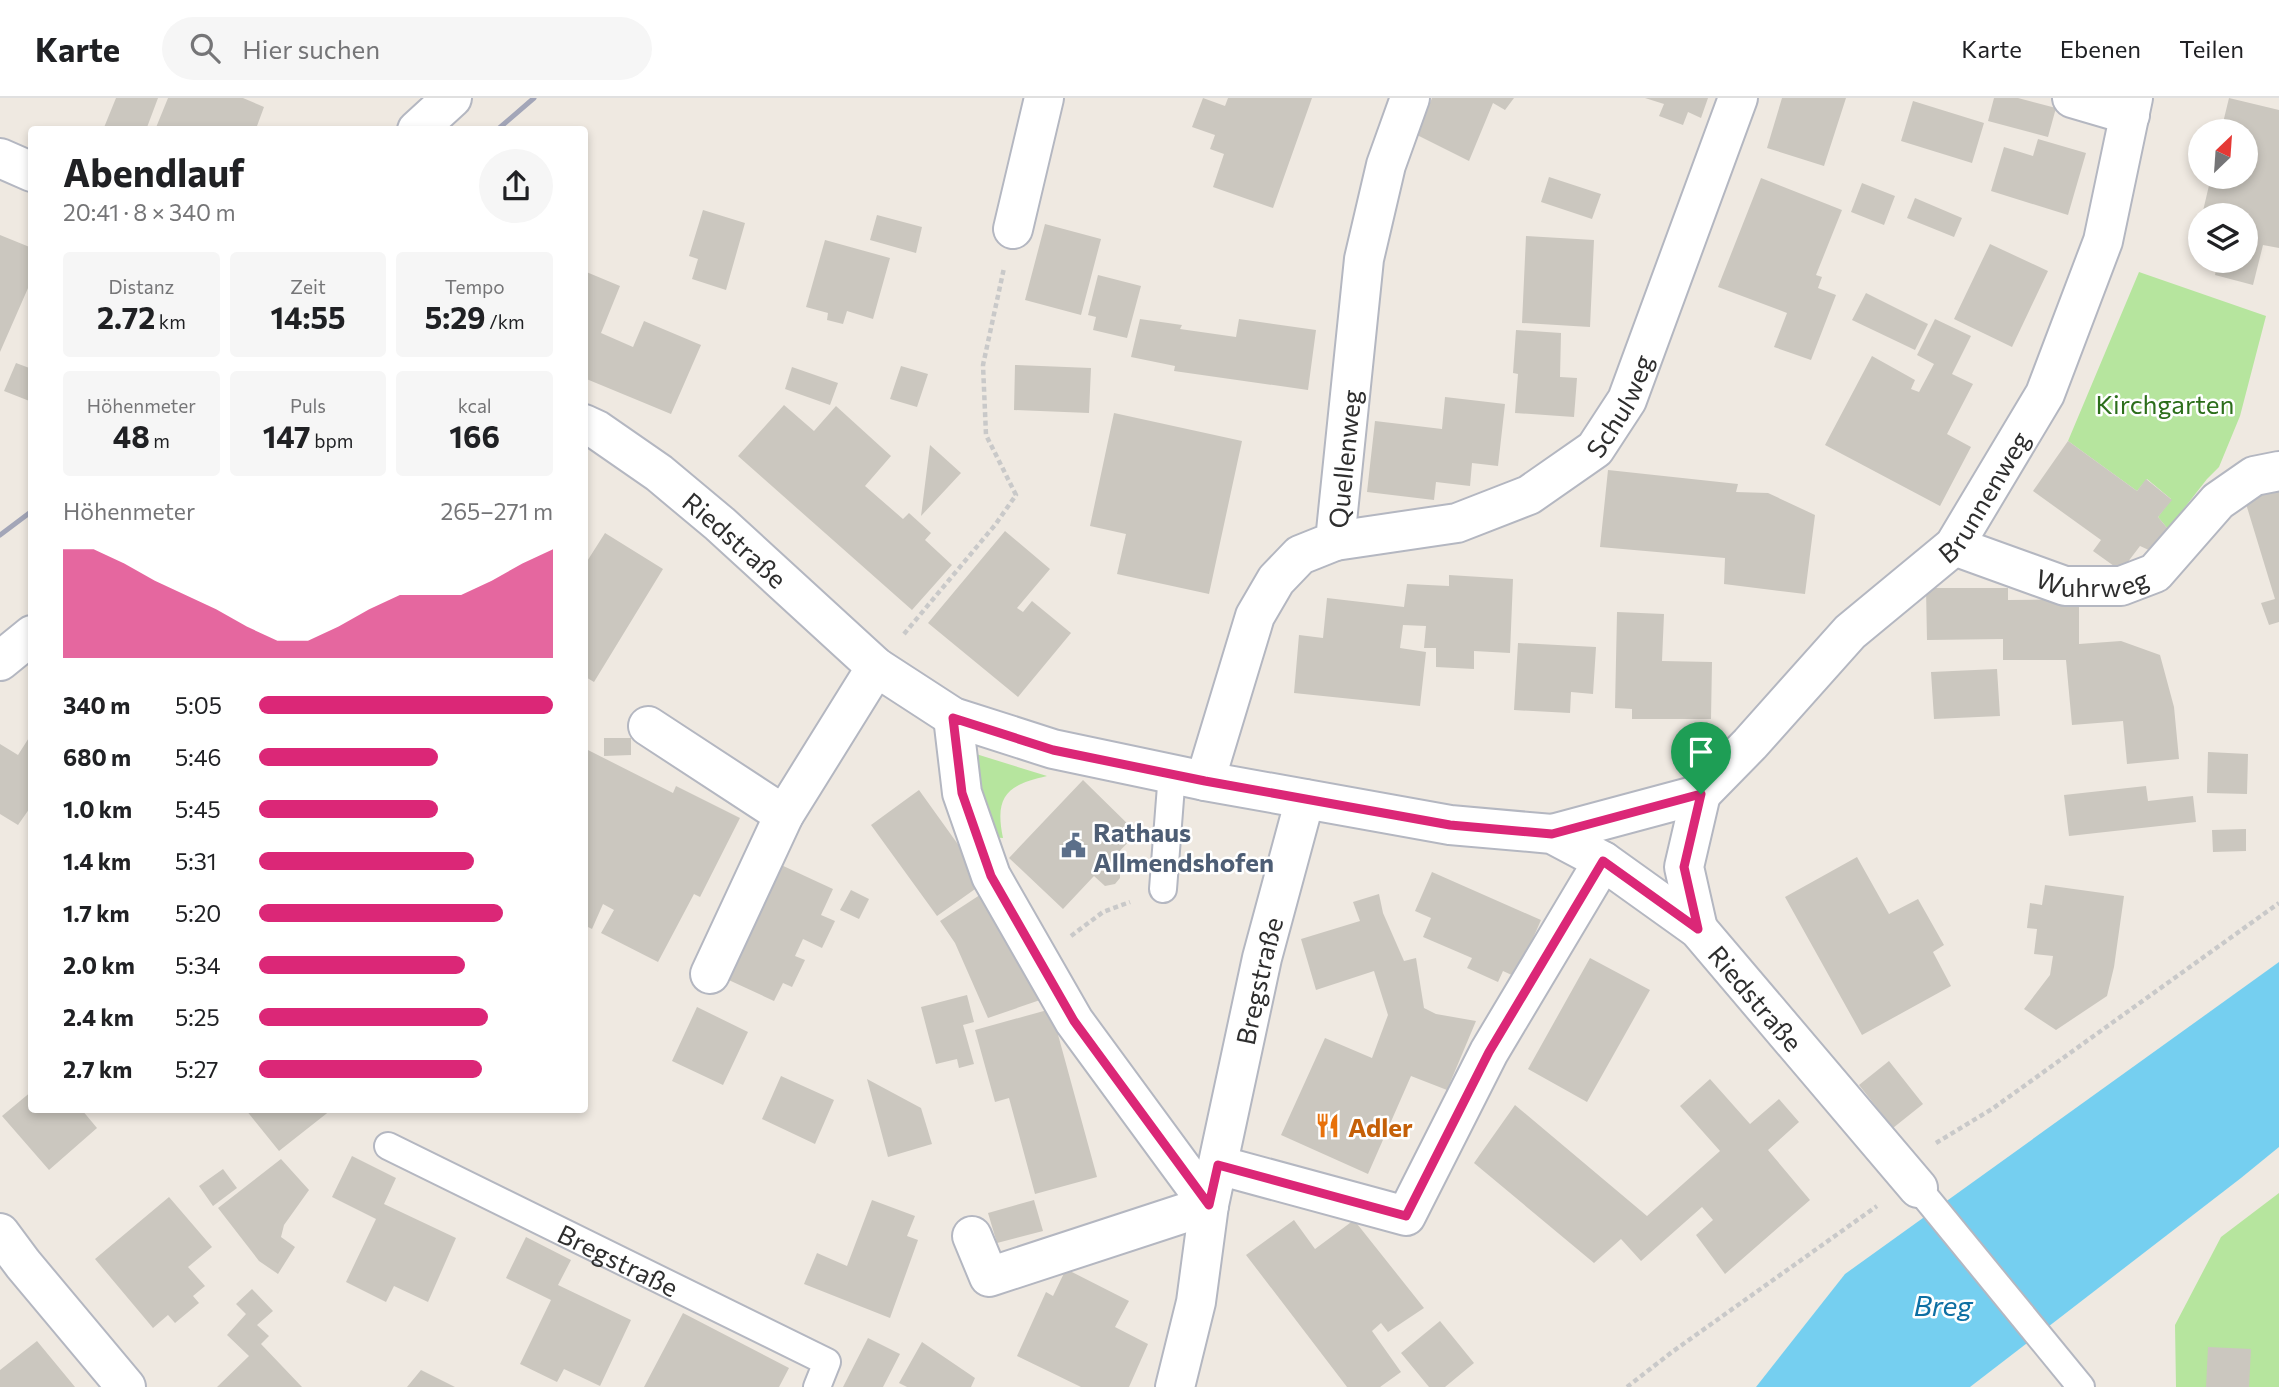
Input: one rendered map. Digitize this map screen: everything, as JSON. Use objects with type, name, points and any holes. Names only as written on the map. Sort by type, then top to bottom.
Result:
[{"type":"street","points":[[421,126],[452,98]]},
{"type":"street","points":[[1013,229],[1044,98]]},
{"type":"street","name":"Quellenweg","points":[[1189,777],[1255,617],[1276,580],[1300,555],[1335,541],[1364,259],[1386,165],[1410,98]]},
{"type":"street","name":"Schulweg","points":[[1335,541],[1457,523],[1529,495],[1595,449],[1627,400],[1738,98]]},
{"type":"street","name":"Brunnenweg","points":[[1701,794],[1750,744],[1850,632],[1954,546],[2045,394],[2103,241],[2132,107],[2071,98]]},
{"type":"street","points":[[0,158],[28,170]]},
{"type":"street","name":"Riedstraße","points":[[588,426],[648,466],[689,499],[876,667],[953,718],[1053,750],[1189,777],[1450,825],[1552,834],[1603,861],[1698,929],[1908,1177]]},
{"type":"street","name":"Wuhrweg","points":[[1954,546],[2065,586],[2120,586],[2155,573],[2218,501],[2254,476],[2279,471]]},
{"type":"street","points":[[0,660],[28,638]]},
{"type":"street","points":[[710,974],[784,815],[876,667]]},
{"type":"street","points":[[953,718],[962,793],[991,876],[1074,1021],[1209,1205],[989,1277],[972,1236]]},
{"type":"street","points":[[649,726],[784,815]]},
{"type":"street","points":[[1552,834],[1701,794],[1684,867],[1698,929]]},
{"type":"street","name":"Bregstraße","points":[[1175,1387],[1196,1302],[1209,1205],[1262,958],[1305,799]]},
{"type":"street","points":[[1218,1165],[1406,1216],[1489,1052],[1603,861]]},
{"type":"street","points":[[0,1233],[127,1387]]},
{"type":"lane","points":[[1163,889],[1189,777]]},
{"type":"lane","name":"Bregstraße","points":[[388,1146],[827,1362],[817,1387]]},
{"type":"lane","name":"Riedstraße","points":[[1908,1177],[2081,1387]]},
{"type":"path","points":[[876,667],[995,525],[1016,495],[986,435],[982,365],[1013,229]]},
{"type":"path","points":[[1070,937],[1103,912],[1163,889]]},
{"type":"path","points":[[1627,1387],[1874,1209],[1908,1177],[1992,1109],[2279,903]]},
{"type":"green space","name":"Kirchgarten","points":[[2139,272],[2266,316],[2240,416],[2219,467],[2168,529],[2158,517],[2171,499],[2147,479],[2137,491],[2068,441]]},
{"type":"green space","points":[[976,754],[1047,776],[1022,783],[1007,794],[1001,811],[1003,838],[990,837],[980,800]]},
{"type":"green space","points":[[2279,1193],[2279,1387],[2176,1387],[2175,1325],[2221,1237]]},
{"type":"water","name":"Breg","points":[[2279,962],[2279,1147],[2241,1178],[1970,1387],[1756,1387],[1845,1274]]},
{"type":"building","points":[[116,98],[158,98],[148,126],[105,126]]},
{"type":"building","points":[[168,98],[243,98],[264,107],[257,126],[157,126]]},
{"type":"building","points":[[1203,98],[1225,106],[1228,98],[1312,98],[1273,208],[1213,187],[1224,154],[1210,149],[1215,135],[1192,127]]},
{"type":"building","points":[[1432,98],[1514,98],[1505,110],[1493,103],[1469,161],[1417,135]]},
{"type":"building","points":[[1645,98],[1708,98],[1701,118],[1688,112],[1683,125],[1659,116],[1664,104]]},
{"type":"building","points":[[1782,98],[1846,98],[1824,166],[1767,148]]},
{"type":"building","points":[[1994,98],[2018,98],[2056,108],[2048,137],[1988,121]]},
{"type":"building","points":[[2229,98],[2279,110],[2279,248],[2263,245],[2258,265],[2258,203],[2205,203],[2208,189],[2258,189],[2258,119],[2224,119]]},
{"type":"building","points":[[1913,101],[1984,123],[1972,163],[1901,141]]},
{"type":"building","points":[[2038,139],[2086,153],[2068,215],[1991,191],[2004,147],[2033,156]]},
{"type":"building","points":[[1549,177],[1601,194],[1592,219],[1541,202]]},
{"type":"building","points":[[1761,178],[1842,210],[1816,275],[1822,277],[1818,288],[1836,295],[1811,360],[1774,347],[1787,313],[1718,287]]},
{"type":"building","points":[[1862,183],[1895,196],[1884,225],[1851,212]]},
{"type":"building","points":[[1915,198],[1962,218],[1954,237],[1907,218]]},
{"type":"building","points":[[703,210],[745,223],[726,290],[692,279],[698,259],[689,256]]},
{"type":"building","points":[[877,215],[922,227],[916,253],[870,240]]},
{"type":"building","points":[[1045,224],[1101,239],[1081,315],[1025,300]]},
{"type":"building","points":[[0,235],[28,246],[28,288],[0,352]]},
{"type":"building","points":[[1526,236],[1594,240],[1590,327],[1522,323]]},
{"type":"building","points":[[825,240],[890,258],[873,319],[847,311],[843,324],[827,320],[828,313],[806,307]]},
{"type":"building","points":[[1990,244],[2048,271],[2012,347],[1954,319]]},
{"type":"building","points":[[588,273],[620,286],[601,333],[633,347],[644,321],[701,345],[671,414],[588,380]]},
{"type":"building","points":[[2215,273],[2256,273],[2253,285]]},
{"type":"building","points":[[1098,275],[1141,286],[1127,338],[1093,330],[1096,317],[1088,315]]},
{"type":"building","points":[[1866,293],[1928,324],[1915,350],[1852,320]]},
{"type":"building","points":[[1140,319],[1182,325],[1180,329],[1236,337],[1239,319],[1316,330],[1308,390],[1174,371],[1175,366],[1131,357]]},
{"type":"building","points":[[1935,319],[1971,336],[1952,374],[1973,384],[1947,434],[1971,447],[1940,506],[1825,445],[1872,356],[1915,380],[1911,389],[1919,392],[1934,364],[1917,355]]},
{"type":"building","points":[[1516,330],[1561,333],[1560,377],[1577,378],[1574,417],[1515,413],[1518,374],[1513,373]]},
{"type":"building","points":[[16,363],[28,368],[28,400],[4,391]]},
{"type":"building","points":[[1015,365],[1091,368],[1089,413],[1014,410]]},
{"type":"building","points":[[901,366],[928,374],[917,407],[890,399]]},
{"type":"building","points":[[792,367],[838,383],[830,405],[785,389]]},
{"type":"building","points":[[1445,397],[1505,404],[1498,466],[1472,463],[1470,486],[1436,482],[1434,500],[1367,492],[1375,421],[1442,429]]},
{"type":"building","points":[[784,405],[814,431],[836,406],[891,456],[865,486],[903,519],[909,513],[931,533],[925,540],[952,565],[912,610],[738,456]]},
{"type":"building","points":[[1114,413],[1242,441],[1209,594],[1117,574],[1126,534],[1090,526]]},
{"type":"building","points":[[2068,441],[2137,491],[2146,479],[2172,500],[2158,517],[2168,529],[2151,551],[2140,546],[2121,571],[2093,551],[2101,540],[2033,491]]},
{"type":"building","points":[[930,445],[961,473],[921,516]]},
{"type":"building","points":[[1608,470],[1738,484],[1736,492],[1768,493],[1815,515],[1805,594],[1724,584],[1725,558],[1600,547]]},
{"type":"building","points":[[2279,483],[2279,622],[2269,625],[2261,603],[2275,599],[2243,494]]},
{"type":"building","points":[[1005,531],[1050,569],[1017,608],[1023,612],[1032,601],[1071,633],[1018,697],[928,623]]},
{"type":"building","points":[[605,533],[663,569],[594,682],[588,678],[588,560]]},
{"type":"building","points":[[1449,575],[1513,579],[1510,653],[1474,651],[1474,669],[1436,667],[1436,648],[1424,648],[1426,626],[1403,625],[1400,648],[1426,652],[1420,706],[1294,693],[1299,635],[1323,638],[1327,598],[1404,607],[1407,584],[1449,586]]},
{"type":"building","points":[[1926,588],[2008,588],[2008,600],[2079,599],[2079,644],[2121,641],[2160,655],[2174,707],[2179,759],[2127,764],[2123,721],[2072,725],[2066,660],[2003,660],[2003,639],[1927,640]]},
{"type":"building","points":[[1617,612],[1664,614],[1662,661],[1712,662],[1711,719],[1632,719],[1632,709],[1615,708]]},
{"type":"building","points":[[1518,643],[1596,647],[1593,694],[1571,692],[1570,713],[1514,710]]},
{"type":"building","points":[[1997,669],[2000,716],[1934,719],[1931,672]]},
{"type":"building","points":[[604,738],[631,738],[631,755],[604,756]]},
{"type":"building","points":[[28,739],[28,811],[18,825],[0,814],[0,744],[18,755]]},
{"type":"building","points":[[588,750],[673,793],[676,786],[740,818],[700,897],[694,894],[658,962],[601,933],[614,910],[603,904],[592,929],[588,927]]},
{"type":"building","points":[[2208,752],[2248,754],[2247,794],[2207,793]]},
{"type":"building","name":"Rathaus Allmendshofen","points":[[1083,780],[1137,833],[1111,860],[1120,869],[1120,878],[1115,884],[1105,886],[1094,876],[1063,909],[1009,858]]},
{"type":"building","points":[[2146,786],[2148,801],[2193,796],[2196,822],[2069,836],[2064,795]]},
{"type":"building","points":[[919,790],[985,882],[937,916],[871,825]]},
{"type":"building","points":[[2246,829],[2246,851],[2213,852],[2212,830]]},
{"type":"building","points":[[1857,857],[1889,914],[1918,899],[1944,945],[1933,952],[1951,986],[1862,1035],[1785,897]]},
{"type":"building","points":[[779,864],[833,889],[821,915],[835,921],[822,948],[803,939],[795,956],[805,960],[792,987],[783,983],[774,1001],[720,976]]},
{"type":"building","points":[[1432,872],[1541,920],[1516,977],[1503,971],[1498,982],[1467,968],[1472,958],[1423,937],[1431,918],[1415,911]]},
{"type":"building","points":[[2045,885],[2124,896],[2107,996],[2056,1030],[2024,1009],[2050,975],[2053,956],[2034,954],[2037,929],[2027,928],[2030,903],[2042,905]]},
{"type":"building","points":[[989,889],[1043,999],[988,1018],[955,943],[940,921]]},
{"type":"building","points":[[851,890],[869,899],[859,919],[840,910]]},
{"type":"building","points":[[1379,894],[1383,913],[1404,961],[1416,958],[1424,1008],[1436,1014],[1476,1021],[1447,1090],[1411,1076],[1368,1174],[1281,1135],[1325,1038],[1372,1058],[1388,1015],[1374,971],[1316,990],[1301,939],[1360,921],[1353,902]]},
{"type":"building","points":[[1590,958],[1650,990],[1587,1102],[1528,1069]]},
{"type":"building","points":[[967,995],[974,1022],[963,1025],[974,1064],[959,1068],[957,1059],[936,1064],[921,1007]]},
{"type":"building","points":[[697,1007],[748,1032],[723,1085],[672,1061]]},
{"type":"building","points":[[1051,1009],[1097,1177],[1035,1194],[1009,1098],[995,1102],[975,1030]]},
{"type":"building","points":[[1889,1061],[1923,1104],[1893,1128],[1859,1085]]},
{"type":"building","points":[[781,1076],[834,1100],[815,1144],[762,1119]]},
{"type":"building","points":[[867,1079],[921,1108],[932,1144],[888,1157]]},
{"type":"building","points":[[1710,1079],[1750,1124],[1779,1099],[1799,1122],[1768,1150],[1810,1200],[1725,1274],[1696,1235],[1713,1220],[1702,1207],[1641,1261],[1621,1239],[1594,1263],[1474,1163],[1515,1105],[1647,1216],[1720,1151],[1680,1106]]},
{"type":"building","points":[[28,1094],[28,1113],[84,1113],[97,1128],[49,1170],[2,1116]]},
{"type":"building","points":[[248,1113],[327,1113],[279,1151]]},
{"type":"building","points":[[352,1156],[396,1178],[384,1204],[456,1238],[428,1302],[394,1286],[386,1302],[346,1282],[376,1219],[332,1197]]},
{"type":"building","points":[[281,1159],[309,1190],[284,1225],[281,1237],[295,1247],[278,1274],[259,1261],[218,1208]]},
{"type":"building","points":[[223,1169],[237,1188],[213,1206],[199,1186]]},
{"type":"building","points":[[169,1197],[212,1247],[188,1267],[205,1286],[193,1296],[199,1303],[175,1323],[168,1315],[153,1328],[95,1259]]},
{"type":"building","points":[[872,1200],[915,1216],[907,1236],[918,1240],[890,1318],[804,1284],[817,1253],[847,1266]]},
{"type":"building","points":[[1034,1200],[1043,1231],[997,1243],[988,1213]]},
{"type":"building","points":[[1294,1220],[1315,1249],[1354,1220],[1424,1308],[1388,1332],[1381,1323],[1372,1331],[1401,1372],[1380,1387],[1347,1387],[1246,1255]]},
{"type":"building","points":[[526,1237],[571,1260],[558,1285],[631,1320],[600,1386],[564,1369],[557,1382],[520,1364],[551,1300],[506,1278]]},
{"type":"building","points":[[1066,1269],[1129,1301],[1115,1327],[1148,1344],[1129,1387],[1081,1387],[1017,1356],[1046,1292],[1053,1296]]},
{"type":"building","points":[[252,1289],[273,1311],[257,1325],[269,1336],[261,1344],[302,1387],[217,1387],[249,1356],[227,1335],[246,1314],[236,1304]]},
{"type":"building","points":[[683,1313],[789,1368],[779,1387],[644,1387]]},
{"type":"building","points":[[1440,1321],[1474,1363],[1445,1387],[1429,1387],[1401,1353]]},
{"type":"building","points":[[868,1338],[900,1354],[883,1387],[843,1387]]},
{"type":"building","points":[[37,1341],[75,1387],[0,1387],[0,1370]]},
{"type":"building","points":[[922,1342],[975,1378],[971,1387],[907,1387],[899,1383]]},
{"type":"building","points":[[2208,1347],[2251,1349],[2249,1387],[2206,1387]]},
{"type":"building","points":[[421,1370],[455,1387],[407,1387]]},
{"type":"railway","points":[[502,126],[534,98]]},
{"type":"railway","points":[[0,535],[28,514]]},
{"type":"place","name":"Rathaus Allmendshofen","points":[[1073,846]]},
{"type":"place","name":"Adler","points":[[1328,1126]]},
{"type":"route","points":[[953,718],[1053,750],[1205,781],[1450,825],[1552,834],[1701,794],[1684,867],[1698,929],[1603,861],[1489,1052],[1406,1216],[1218,1165],[1209,1205],[1074,1021],[991,876],[962,793],[953,718]]}]
